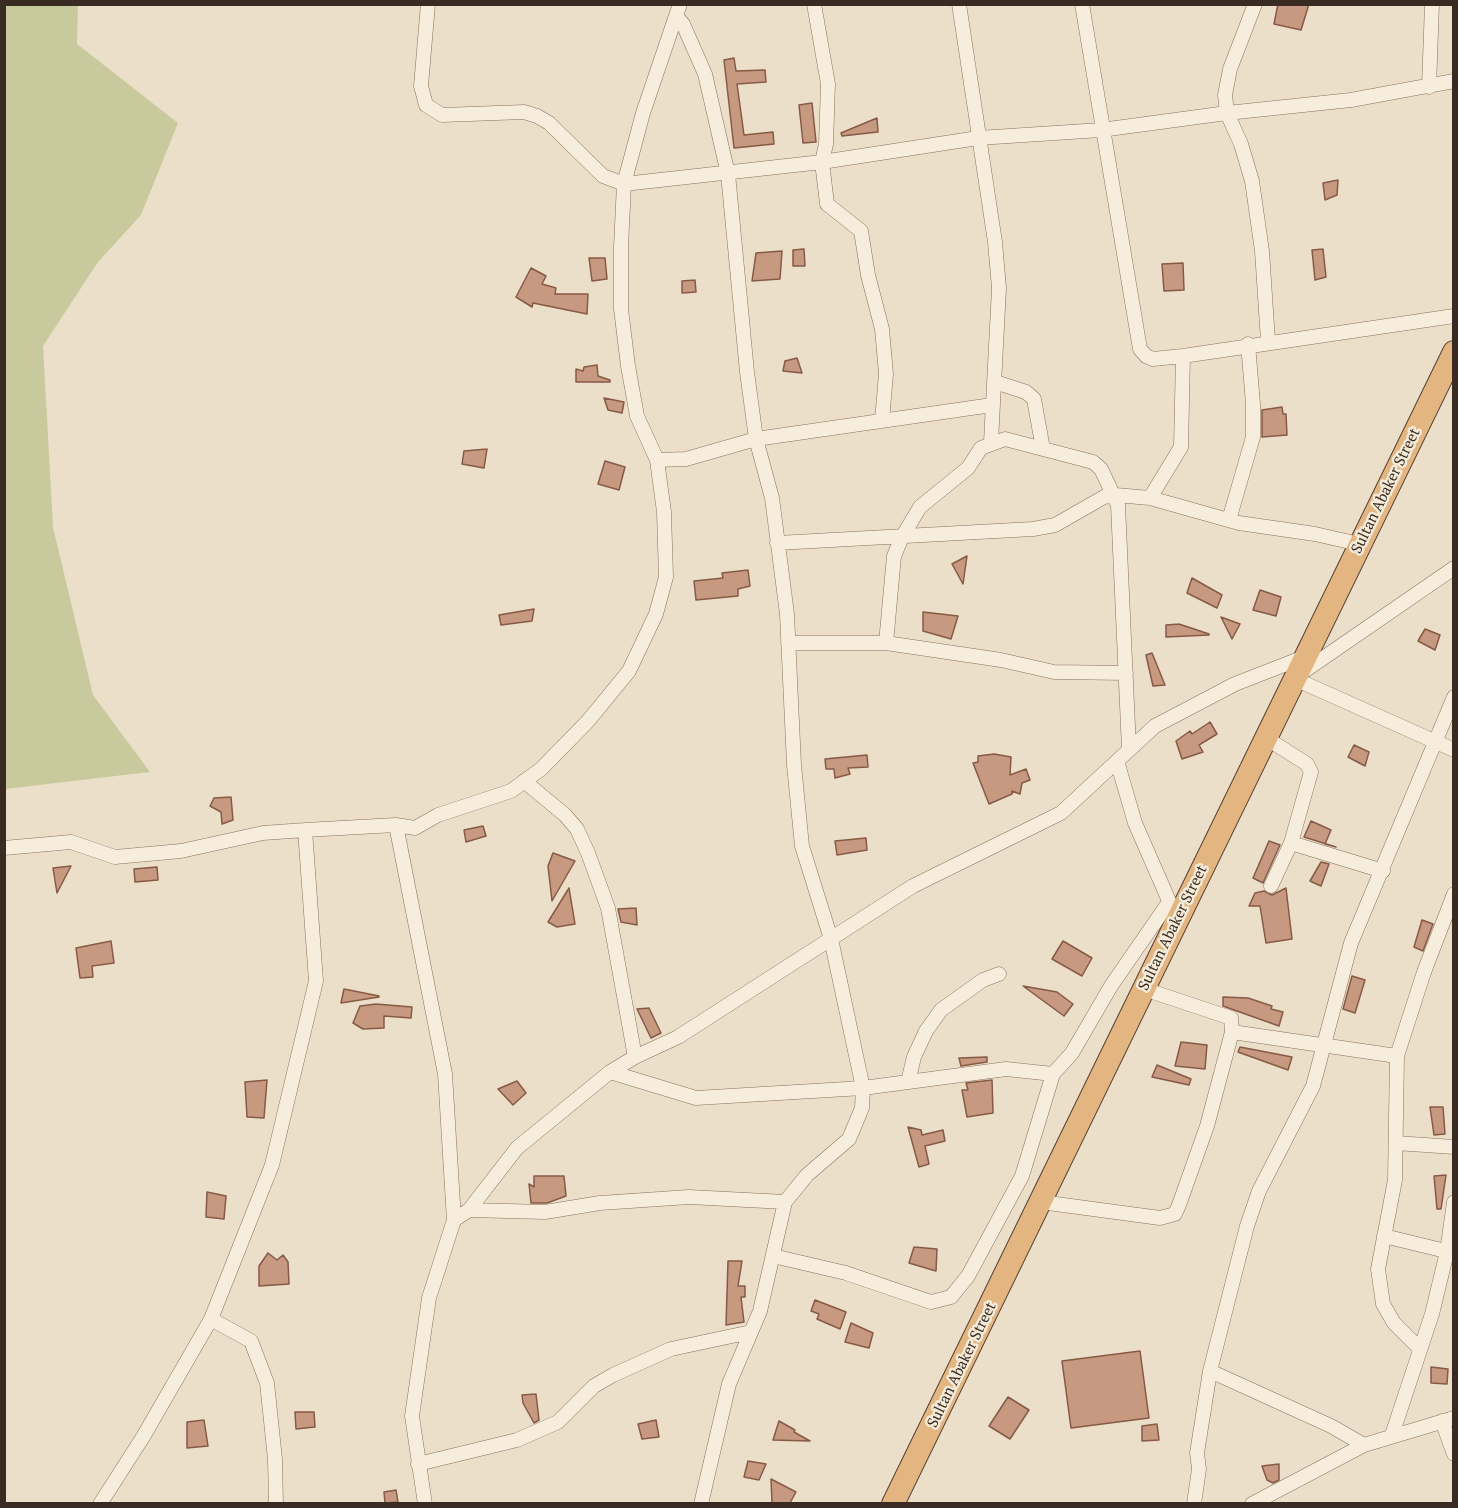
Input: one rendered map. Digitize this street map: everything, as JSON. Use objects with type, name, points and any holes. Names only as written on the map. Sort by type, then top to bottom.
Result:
[{"type":"highway","name":"Sultan Abaker Street","points":[[893,1503],[1144,989],[1173,911],[1266,738],[1454,352]]},
{"type":"street","points":[[428,4],[421,86],[426,105],[442,115],[524,112],[537,116],[549,123],[603,176],[624,184],[822,162],[978,138],[1101,130],[1227,113],[1351,100],[1454,81]]},
{"type":"street","points":[[814,4],[828,84],[826,144],[822,162],[827,204],[861,231],[867,275],[882,329],[886,374],[882,420]]},
{"type":"street","points":[[959,4],[995,242],[999,288],[991,442]]},
{"type":"street","points":[[1082,4],[1101,130],[1140,349],[1146,356],[1152,359],[1183,356],[1268,341],[1454,316]]},
{"type":"street","points":[[1255,4],[1230,69],[1225,95],[1227,113],[1241,144],[1252,181],[1262,251],[1268,341]]},
{"type":"street","points":[[1429,87],[1432,4]]},
{"type":"street","points":[[4,848],[71,842],[115,857],[181,850],[262,833],[396,825],[415,828],[438,815],[511,791],[541,769],[588,721],[629,671],[656,614],[666,577],[664,512],[657,460],[637,416],[621,309],[624,184],[643,113],[678,10]]},
{"type":"street","points":[[678,10],[705,74],[728,174],[737,290],[756,439],[772,498],[777,543],[788,643],[794,765],[802,846],[831,939],[863,1088],[862,1108],[849,1139],[807,1175],[786,1202],[760,1311],[729,1384],[701,1503]]},
{"type":"street","points":[[1229,520],[1253,437],[1248,344]]},
{"type":"street","points":[[1150,498],[1181,447],[1183,356]]},
{"type":"street","points":[[995,382],[1026,392],[1034,399],[1043,449]]},
{"type":"street","points":[[657,460],[686,459],[756,439],[992,405]]},
{"type":"street","points":[[886,643],[894,556],[902,537],[920,507],[969,468],[981,448],[991,442],[1005,439],[1093,462],[1101,469],[1116,495],[1119,514],[1129,749]]},
{"type":"street","points":[[777,543],[1044,527],[1054,525],[1104,497],[1116,495],[1150,498],[1229,520],[1315,534],[1359,544]]},
{"type":"street","points":[[1296,678],[1454,568]]},
{"type":"street","points":[[788,643],[886,643],[1001,660],[1054,672],[1126,673]]},
{"type":"street","points":[[454,1220],[469,1210],[517,1148],[610,1072],[634,1057],[678,1037],[913,886],[1061,813],[1155,726],[1235,684],[1306,656]]},
{"type":"street","points":[[1296,678],[1454,750]]},
{"type":"street","points":[[1194,1503],[1199,1469],[1197,1453],[1210,1371],[1246,1226],[1259,1191],[1313,1086],[1351,943],[1454,697]]},
{"type":"street","points":[[1266,738],[1310,768],[1290,843],[1271,886]]},
{"type":"street","points":[[772,1256],[846,1273],[931,1302],[951,1297],[968,1276],[1022,1176],[1053,1074],[1072,1053],[1111,986],[1173,911],[1135,823],[1117,761]]},
{"type":"street","points":[[524,781],[565,815],[577,829],[588,853],[608,908],[634,1057]]},
{"type":"street","points":[[396,825],[445,1074],[454,1220],[429,1298],[412,1416],[425,1503]]},
{"type":"street","points":[[100,1503],[143,1437],[211,1318],[272,1165],[316,981],[305,830]]},
{"type":"street","points":[[1290,843],[1383,871]]},
{"type":"street","points":[[1419,1348],[1394,1323],[1383,1304],[1378,1269],[1395,1180],[1397,1056],[1420,981],[1454,894]]},
{"type":"street","points":[[908,1082],[914,1057],[926,1031],[941,1010],[983,980],[999,974]]},
{"type":"street","points":[[1041,1202],[1134,1216],[1160,1218],[1175,1214],[1207,1126],[1232,1032],[1231,1018],[1144,989]]},
{"type":"street","points":[[1232,1032],[1397,1056]]},
{"type":"street","points":[[610,1072],[696,1098],[735,1098],[863,1088],[1006,1069],[1053,1074]]},
{"type":"street","points":[[1396,1143],[1454,1147]]},
{"type":"street","points":[[469,1210],[545,1212],[600,1203],[689,1197],[786,1202]]},
{"type":"street","points":[[1392,1435],[1450,1252],[1454,1203]]},
{"type":"street","points":[[1384,1236],[1450,1252]]},
{"type":"street","points":[[211,1318],[251,1341],[267,1383],[275,1459],[276,1503]]},
{"type":"street","points":[[418,1464],[517,1440],[558,1422],[594,1386],[613,1375],[671,1349],[751,1332]]},
{"type":"street","points":[[1210,1371],[1331,1426],[1364,1444]]},
{"type":"street","points":[[1252,1503],[1364,1444],[1448,1419],[1454,1454]]},
{"type":"green space","points":[[4,5],[78,5],[77,44],[178,123],[141,215],[98,262],[43,346],[53,527],[93,695],[150,772],[5,789]]},
{"type":"building","points":[[1278,4],[1309,4],[1301,30],[1274,24]]},
{"type":"building","points":[[734,58],[736,71],[765,70],[766,82],[737,84],[744,135],[773,132],[774,144],[734,148],[724,60]]},
{"type":"building","points":[[812,103],[816,142],[803,143],[799,105]]},
{"type":"building","points":[[877,118],[878,132],[842,136],[841,133]]},
{"type":"building","points":[[1338,180],[1337,195],[1325,200],[1323,183]]},
{"type":"building","points":[[804,249],[805,266],[793,266],[793,250]]},
{"type":"building","points":[[1323,249],[1326,277],[1315,280],[1312,250]]},
{"type":"building","points":[[782,251],[780,279],[752,281],[756,253]]},
{"type":"building","points":[[589,258],[605,258],[607,279],[592,281]]},
{"type":"building","points":[[1183,263],[1184,290],[1164,291],[1162,264]]},
{"type":"building","points":[[531,268],[546,276],[542,284],[556,288],[555,294],[588,294],[587,314],[533,303],[532,307],[516,297]]},
{"type":"building","points":[[695,280],[696,292],[682,293],[682,281]]},
{"type":"building","points":[[797,358],[802,373],[783,371],[785,361]]},
{"type":"building","points":[[597,365],[598,376],[610,382],[576,382],[576,369],[583,371],[584,367]]},
{"type":"building","points":[[604,398],[624,402],[622,413],[608,410]]},
{"type":"building","points":[[1282,407],[1283,414],[1286,414],[1287,435],[1262,437],[1262,410]]},
{"type":"building","points":[[487,449],[484,468],[462,464],[464,451]]},
{"type":"building","points":[[605,461],[625,467],[619,490],[598,484]]},
{"type":"building","points":[[967,556],[963,584],[952,564]]},
{"type":"building","points":[[748,570],[750,586],[738,589],[738,596],[696,600],[694,581],[723,578],[722,573]]},
{"type":"building","points":[[1192,578],[1222,595],[1217,608],[1187,593]]},
{"type":"building","points":[[1260,590],[1281,597],[1276,616],[1253,610]]},
{"type":"building","points":[[534,609],[532,621],[501,625],[499,615]]},
{"type":"building","points":[[923,612],[958,616],[951,639],[923,631]]},
{"type":"building","points":[[1221,617],[1240,624],[1232,639]]},
{"type":"building","points":[[1179,624],[1209,635],[1166,637],[1166,625]]},
{"type":"building","points":[[1425,629],[1440,635],[1435,650],[1418,641]]},
{"type":"building","points":[[1152,653],[1165,685],[1153,686],[1146,655]]},
{"type":"building","points":[[1210,722],[1217,734],[1199,745],[1203,752],[1182,759],[1176,741],[1190,731],[1192,734]]},
{"type":"building","points":[[1354,745],[1369,752],[1365,766],[1348,757]]},
{"type":"building","points":[[994,754],[1011,757],[1010,775],[1026,769],[1030,780],[1022,783],[1020,794],[1012,791],[1012,794],[989,804],[973,763],[978,762],[978,756]]},
{"type":"building","points":[[867,755],[868,767],[848,768],[850,774],[835,778],[834,769],[826,769],[825,759]]},
{"type":"building","points":[[231,797],[233,820],[222,824],[221,812],[210,806],[214,798]]},
{"type":"building","points":[[1311,821],[1331,830],[1325,844],[1304,837]]},
{"type":"building","points":[[483,826],[486,836],[466,842],[464,830]]},
{"type":"building","points":[[866,838],[867,850],[837,855],[835,841]]},
{"type":"building","points":[[1269,841],[1280,845],[1263,883],[1253,878]]},
{"type":"building","points":[[553,853],[575,861],[552,901],[548,866]]},
{"type":"building","points":[[1321,862],[1329,864],[1321,886],[1310,881]]},
{"type":"building","points":[[71,866],[57,893],[53,868]]},
{"type":"building","points":[[157,867],[158,880],[135,882],[134,869]]},
{"type":"building","points":[[569,888],[575,924],[557,927],[548,922]]},
{"type":"building","points":[[1286,888],[1292,939],[1266,943],[1260,906],[1249,906],[1255,893],[1264,891],[1272,895]]},
{"type":"building","points":[[636,908],[637,925],[621,922],[618,909]]},
{"type":"building","points":[[1422,920],[1433,924],[1423,951],[1414,947]]},
{"type":"building","points":[[111,941],[114,963],[92,966],[93,977],[80,978],[76,948]]},
{"type":"building","points":[[1063,941],[1092,958],[1082,976],[1052,959]]},
{"type":"building","points":[[1352,976],[1365,980],[1355,1013],[1343,1009]]},
{"type":"building","points":[[1023,986],[1057,992],[1073,1004],[1064,1016]]},
{"type":"building","points":[[344,989],[379,996],[379,997],[341,1003]]},
{"type":"building","points":[[1223,997],[1248,998],[1272,1006],[1271,1009],[1283,1012],[1279,1026],[1223,1006]]},
{"type":"building","points":[[376,1004],[412,1007],[411,1018],[384,1016],[384,1028],[363,1029],[353,1023],[360,1006]]},
{"type":"building","points":[[649,1008],[661,1033],[651,1038],[637,1009]]},
{"type":"building","points":[[1181,1042],[1207,1045],[1205,1069],[1175,1066]]},
{"type":"building","points":[[1240,1047],[1292,1057],[1288,1070],[1238,1052]]},
{"type":"building","points":[[987,1057],[987,1062],[961,1066],[959,1058]]},
{"type":"building","points":[[1157,1065],[1191,1079],[1189,1085],[1152,1077]]},
{"type":"building","points":[[267,1080],[264,1118],[247,1117],[245,1082]]},
{"type":"building","points":[[992,1080],[993,1113],[967,1117],[962,1090],[968,1090],[966,1083]]},
{"type":"building","points":[[517,1081],[526,1093],[513,1105],[498,1089]]},
{"type":"building","points":[[1430,1107],[1443,1107],[1445,1134],[1434,1135]]},
{"type":"building","points":[[908,1127],[921,1130],[922,1135],[943,1130],[945,1141],[925,1146],[929,1164],[919,1167]]},
{"type":"building","points":[[1446,1175],[1441,1209],[1437,1209],[1434,1176]]},
{"type":"building","points":[[534,1176],[564,1176],[566,1196],[547,1203],[531,1203],[529,1184],[534,1187]]},
{"type":"building","points":[[207,1192],[226,1196],[224,1219],[206,1217]]},
{"type":"building","points":[[914,1247],[937,1249],[936,1271],[909,1263]]},
{"type":"building","points":[[268,1253],[277,1260],[283,1255],[288,1262],[289,1284],[259,1286],[259,1266]]},
{"type":"building","points":[[728,1261],[742,1261],[738,1286],[745,1286],[745,1297],[741,1297],[744,1322],[726,1325]]},
{"type":"building","points":[[815,1300],[846,1312],[840,1329],[817,1319],[819,1314],[811,1311]]},
{"type":"building","points":[[851,1323],[873,1333],[869,1348],[845,1342]]},
{"type":"building","points":[[1140,1351],[1149,1418],[1071,1428],[1062,1361]]},
{"type":"building","points":[[1431,1367],[1448,1369],[1447,1384],[1431,1383]]},
{"type":"building","points":[[536,1394],[539,1420],[534,1423],[523,1403],[522,1395]]},
{"type":"building","points":[[1008,1397],[1029,1410],[1010,1439],[989,1426]]},
{"type":"building","points":[[295,1412],[314,1412],[315,1427],[296,1429]]},
{"type":"building","points":[[204,1420],[208,1446],[187,1448],[187,1422]]},
{"type":"building","points":[[656,1420],[659,1437],[642,1439],[638,1424]]},
{"type":"building","points":[[779,1421],[795,1430],[794,1432],[810,1441],[773,1440]]},
{"type":"building","points":[[1157,1424],[1159,1440],[1142,1441],[1142,1426]]},
{"type":"building","points":[[748,1461],[766,1464],[759,1480],[744,1477]]},
{"type":"building","points":[[1279,1464],[1279,1480],[1273,1483],[1267,1480],[1262,1466]]},
{"type":"building","points":[[771,1479],[796,1492],[790,1503],[772,1503]]},
{"type":"building","points":[[396,1490],[398,1502],[385,1503],[384,1492]]}]
